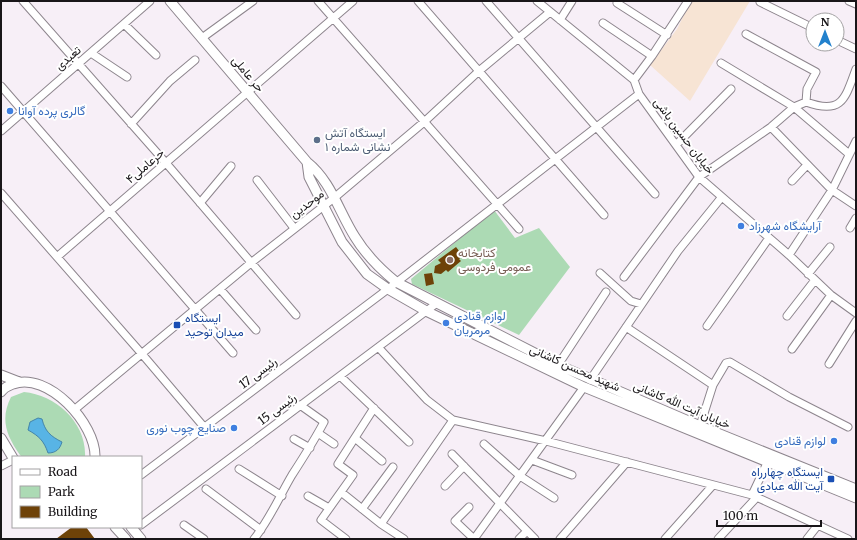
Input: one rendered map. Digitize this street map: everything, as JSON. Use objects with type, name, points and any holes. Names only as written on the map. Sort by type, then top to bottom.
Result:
[{"type":"main road","name":"حر عاملی","points":[[170,1],[307,162],[319,171],[334,198]]},
{"type":"main road","name":"حر عاملی","points":[[307,162],[309,177],[324,206]]},
{"type":"main road","points":[[334,198],[354,237],[376,266],[396,282]]},
{"type":"main road","name":"شهید محسن کاشانی","points":[[324,206],[342,242],[367,274],[388,289],[428,312],[587,383],[856,498]]},
{"type":"main road","name":"خیابان آیت الله کاشانی","points":[[396,282],[558,366],[587,383],[700,426],[856,489]]},
{"type":"main road","points":[[1,375],[19,382],[35,384],[59,396],[74,410],[86,428],[91,439],[95,456]]},
{"type":"main road","points":[[1,392],[4,388],[19,382]]},
{"type":"main road","points":[[1,438],[12,457]]},
{"type":"main road","points":[[116,528],[122,538]]},
{"type":"main road","points":[[136,528],[141,539]]},
{"type":"street","points":[[22,1],[166,163],[296,315]]},
{"type":"street","name":"تعبدی","points":[[1,131],[150,1]]},
{"type":"street","points":[[202,38],[253,1]]},
{"type":"street","points":[[318,1],[519,229]]},
{"type":"street","name":"حرعاملی۴","points":[[57,257],[247,91],[353,1]]},
{"type":"street","points":[[418,1],[604,215]]},
{"type":"street","points":[[486,1],[655,194]]},
{"type":"street","points":[[560,20],[572,1]]},
{"type":"street","points":[[540,2],[550,12],[634,80],[667,35],[688,1]]},
{"type":"street","points":[[849,1],[856,4]]},
{"type":"street","points":[[760,2],[805,24]]},
{"type":"street","points":[[617,3],[667,35]]},
{"type":"street","name":"موحدین","points":[[74,410],[252,262],[334,198],[424,122],[479,71],[550,12]]},
{"type":"street","points":[[603,23],[652,56]]},
{"type":"street","points":[[124,24],[156,55]]},
{"type":"street","points":[[746,34],[816,72],[807,89],[806,102]]},
{"type":"street","points":[[845,44],[856,49]]},
{"type":"street","points":[[91,53],[126,78]]},
{"type":"street","points":[[131,124],[170,81],[195,60]]},
{"type":"street","points":[[721,63],[794,107],[849,154]]},
{"type":"street","points":[[624,277],[699,177],[771,127],[794,107],[806,102],[822,107],[837,105],[845,97],[856,69]]},
{"type":"street","name":"خیابان حسین باشی","points":[[634,80],[639,94],[699,177],[721,198],[789,255],[831,295],[856,313]]},
{"type":"street","points":[[1,86],[233,353]]},
{"type":"street","points":[[676,145],[732,89]]},
{"type":"street","name":"رئیسی 17","points":[[142,474],[388,289],[639,94]]},
{"type":"street","points":[[771,127],[832,190],[856,206]]},
{"type":"street","points":[[789,255],[832,190],[856,141]]},
{"type":"street","points":[[792,181],[807,165]]},
{"type":"street","points":[[200,203],[231,166]]},
{"type":"street","points":[[257,180],[294,228]]},
{"type":"street","points":[[1,194],[142,354],[204,427]]},
{"type":"street","points":[[469,507],[455,521],[474,539],[587,383],[678,251],[721,198]]},
{"type":"street","points":[[850,228],[856,218]]},
{"type":"street","points":[[707,326],[769,238]]},
{"type":"street","points":[[808,274],[830,247]]},
{"type":"street","points":[[600,273],[631,301],[641,304]]},
{"type":"street","points":[[786,316],[814,280]]},
{"type":"street","points":[[220,289],[256,330]]},
{"type":"street","points":[[558,366],[606,292]]},
{"type":"street","points":[[792,349],[831,295]]},
{"type":"street","name":"رئیسی 15","points":[[142,523],[428,312],[437,303]]},
{"type":"street","points":[[829,364],[856,321]]},
{"type":"street","points":[[626,327],[713,385]]},
{"type":"street","points":[[379,348],[427,400],[453,420],[546,440],[755,496],[848,539]]},
{"type":"street","points":[[700,426],[713,385],[726,363],[730,362],[789,397],[848,427]]},
{"type":"street","points":[[340,376],[409,442]]},
{"type":"street","points":[[254,539],[282,496],[324,422],[300,405]]},
{"type":"street","points":[[346,539],[321,520],[353,475],[338,464],[374,408]]},
{"type":"street","points":[[381,524],[453,420]]},
{"type":"street","points":[[318,433],[334,444]]},
{"type":"street","points":[[355,438],[382,462]]},
{"type":"street","points":[[294,439],[310,448]]},
{"type":"street","points":[[484,444],[520,476],[554,498]]},
{"type":"street","points":[[452,454],[535,539]]},
{"type":"street","points":[[1,466],[12,460]]},
{"type":"street","points":[[532,460],[572,475]]},
{"type":"street","points":[[718,539],[755,496],[768,461]]},
{"type":"street","points":[[560,539],[627,462]]},
{"type":"street","points":[[445,486],[464,466]]},
{"type":"street","points":[[362,509],[393,468]]},
{"type":"street","points":[[240,469],[282,496]]},
{"type":"street","points":[[666,539],[713,485]]},
{"type":"street","points":[[206,489],[261,530]]},
{"type":"street","points":[[341,492],[381,524],[404,539]]},
{"type":"street","points":[[308,496],[329,508]]},
{"type":"street","points":[[184,525],[204,539]]},
{"type":"street","points":[[807,539],[818,525]]},
{"type":"street","points":[[519,539],[527,531]]},
{"type":"shaded area","points":[[691,1],[750,1],[690,101],[650,65],[677,29]]},
{"type":"green space","points":[[494,210],[515,238],[539,228],[570,267],[519,335],[412,284],[411,279]]},
{"type":"green space","points":[[24,392],[36,394],[58,405],[75,422],[81,433],[85,456],[21,456],[11,441],[6,427],[6,413],[11,397]]},
{"type":"water","points":[[38,418],[42,419],[45,427],[54,438],[62,442],[59,449],[48,453],[41,439],[28,430],[30,422]]},
{"type":"building","name":"کتابخانه عمومی فردوسی","points":[[456,247],[463,256],[459,259],[461,261],[448,272],[446,270],[441,274],[434,273],[435,266],[441,263],[438,260]]},
{"type":"building","points":[[432,273],[434,284],[426,286],[424,274]]},
{"type":"building","points":[[71,528],[87,528],[95,539],[56,539]]},
{"type":"place","name":"گالری پرده آوانا","points":[[10,111]]},
{"type":"place","name":"ایستگاه آتش نشانی شماره ۱","points":[[317,140]]},
{"type":"place","name":"آرایشگاه شهرزاد","points":[[741,226]]},
{"type":"place","name":"کتابخانه عمومی فردوسی","points":[[450,260]]},
{"type":"place","name":"لوازم قنادی مرمریان","points":[[446,323]]},
{"type":"place","name":"ایستگاه میدان توحید","points":[[177,325]]},
{"type":"place","name":"صنایع چوب نوری","points":[[234,428]]},
{"type":"place","name":"لوازم قنادی","points":[[834,441]]},
{"type":"place","name":"ایستگاه چهارراه آیت الله عبادی","points":[[831,479]]}]
